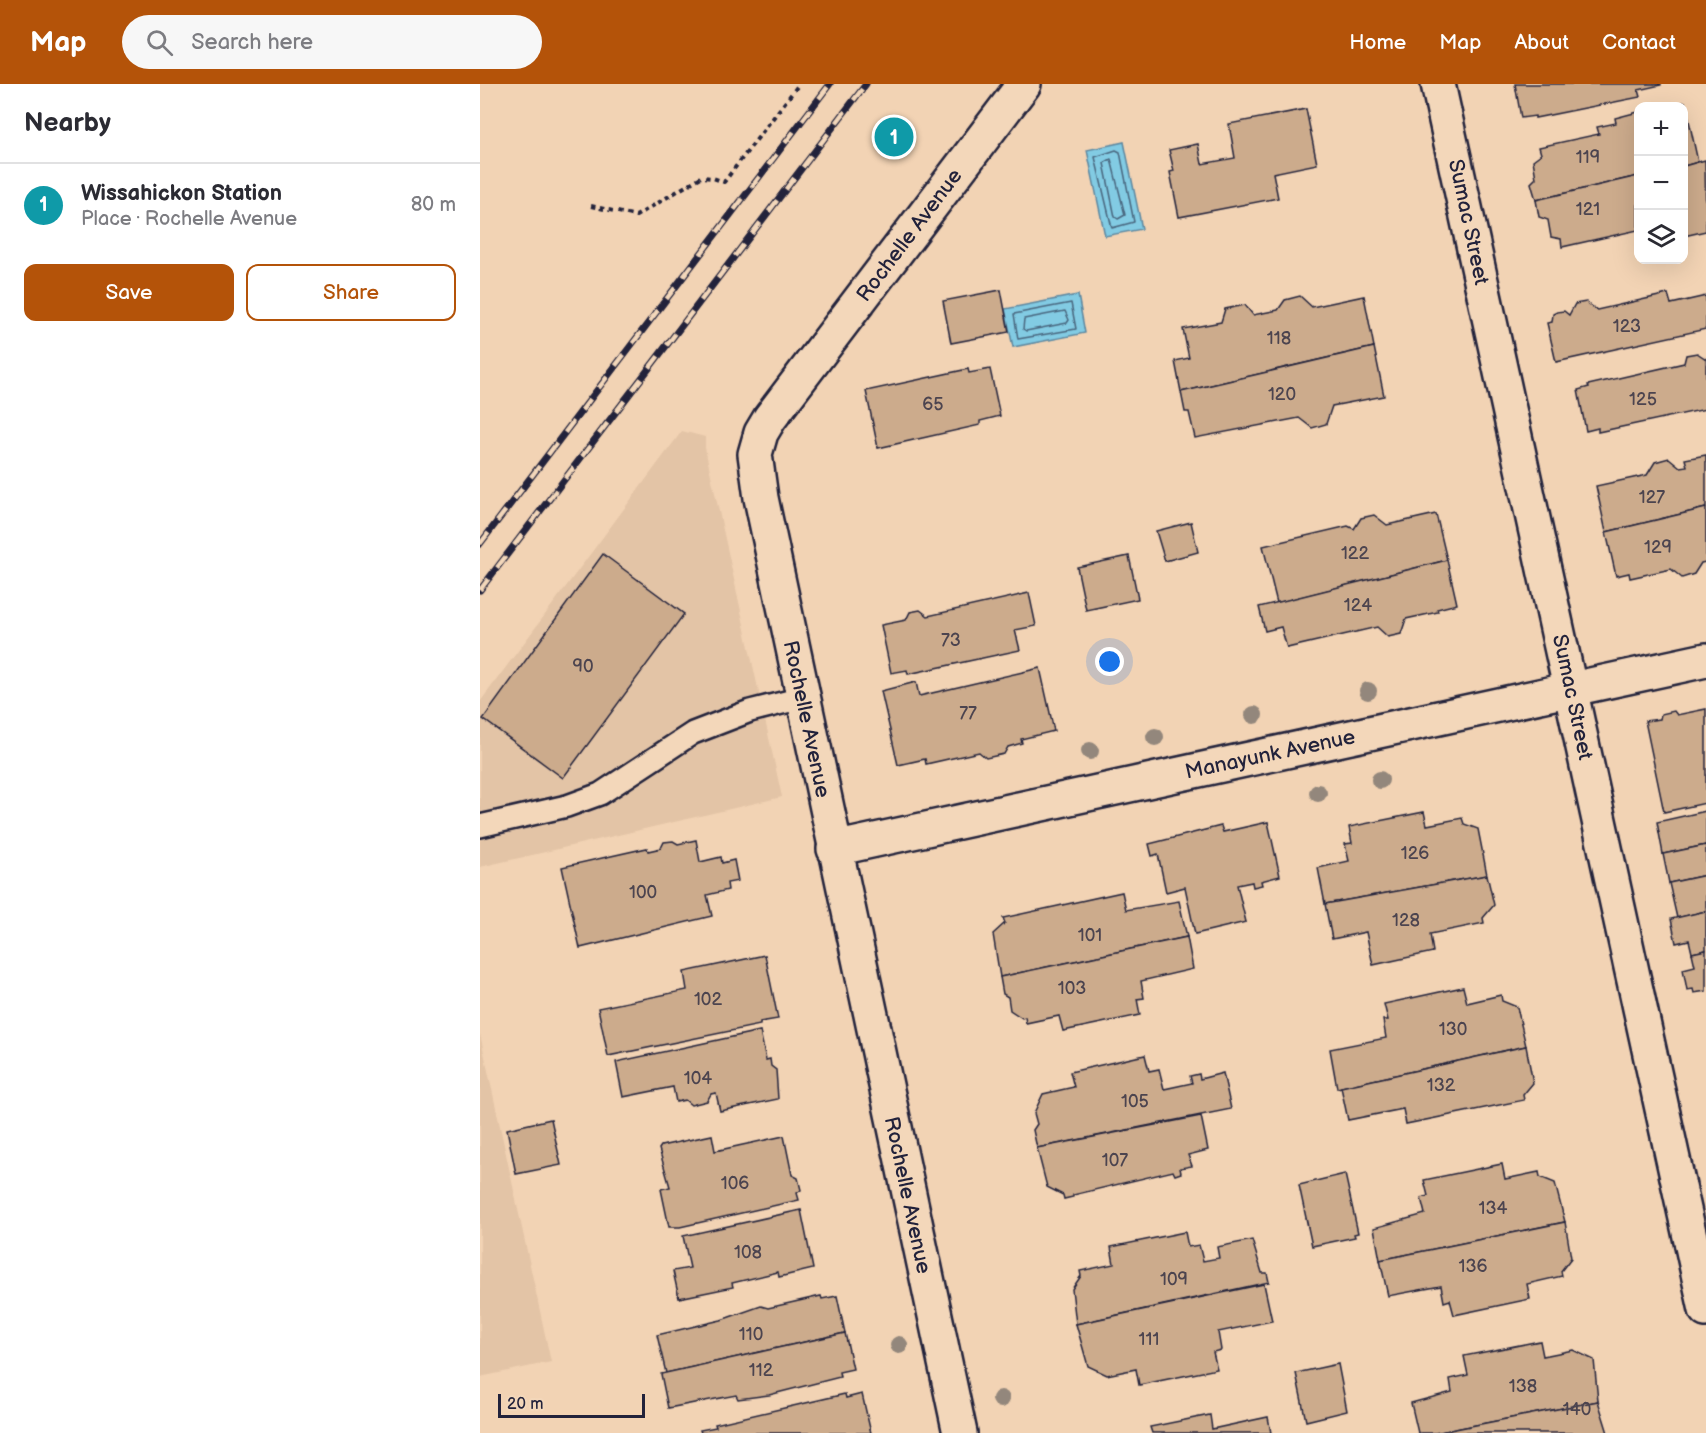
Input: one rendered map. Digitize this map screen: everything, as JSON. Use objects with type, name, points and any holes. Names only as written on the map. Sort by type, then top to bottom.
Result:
[{"type":"street","name":"Rochelle Avenue","points":[[960,1433],[802,698],[761,498],[755,454],[761,433],[1024,84]]},
{"type":"street","name":"Sumac Street","points":[[1438,84],[1571,689],[1700,1259],[1706,1310]]},
{"type":"street","name":"Manayunk Avenue","points":[[834,849],[1706,660]]},
{"type":"lane","points":[[480,826],[567,806],[600,794],[693,733],[750,711],[802,698]]},
{"type":"path","points":[[591,206],[636,216],[701,177],[724,182],[799,84]]},
{"type":"shaded area","points":[[682,431],[705,437],[705,448],[782,797],[480,867],[480,702]]},
{"type":"shaded area","points":[[480,1034],[551,1362],[480,1377]]},
{"type":"water","points":[[1124,142],[1142,229],[1105,236],[1087,150]]},
{"type":"water","points":[[1078,295],[1085,333],[1013,347],[1005,309]]},
{"type":"building","points":[[1515,84],[1661,85],[1638,90],[1640,97],[1535,118],[1535,116],[1521,118]]},
{"type":"building","points":[[1306,109],[1317,164],[1273,173],[1278,198],[1179,217],[1170,172],[1174,171],[1169,150],[1198,144],[1202,164],[1235,158],[1229,124]]},
{"type":"building","points":[[1634,113],[1634,177],[1536,200],[1531,183],[1536,178],[1533,160],[1541,154],[1539,147],[1599,134],[1597,127],[1616,123],[1615,118]]},
{"type":"building","points":[[1688,116],[1698,162],[1688,165]]},
{"type":"building","points":[[1705,160],[1706,231],[1688,235],[1688,210],[1688,165]]},
{"type":"building","points":[[1634,177],[1634,231],[1562,247],[1561,239],[1551,237],[1548,220],[1539,217],[1536,200]]},
{"type":"building","points":[[1001,290],[1009,332],[951,343],[943,301]]},
{"type":"building","points":[[1668,294],[1671,304],[1706,296],[1706,329],[1556,362],[1547,323],[1552,322],[1553,314],[1564,311],[1569,315],[1575,304],[1586,302],[1597,310]]},
{"type":"building","points":[[1300,296],[1312,307],[1364,296],[1374,347],[1181,392],[1175,361],[1189,358],[1183,329],[1221,322],[1225,309],[1245,305],[1253,315],[1278,310],[1285,300]]},
{"type":"building","points":[[1374,347],[1384,396],[1332,406],[1326,424],[1312,428],[1299,418],[1195,438],[1189,412],[1185,412],[1181,392]]},
{"type":"building","points":[[1697,353],[1706,359],[1706,409],[1598,432],[1598,428],[1586,431],[1578,390],[1589,387],[1588,385],[1684,363],[1686,355]]},
{"type":"building","points":[[968,369],[969,373],[990,369],[1000,416],[980,421],[980,425],[878,448],[866,391]]},
{"type":"building","points":[[1706,455],[1706,508],[1606,532],[1596,486],[1647,475],[1655,462],[1669,458],[1680,467],[1687,466],[1685,459]]},
{"type":"building","points":[[1706,508],[1706,562],[1701,563],[1694,574],[1682,578],[1671,569],[1630,578],[1629,573],[1616,576],[1606,532]]},
{"type":"building","points":[[1436,514],[1447,560],[1277,603],[1263,546],[1348,526],[1354,529],[1361,518],[1374,515],[1387,525]]},
{"type":"building","points":[[1191,522],[1198,552],[1165,561],[1156,531]]},
{"type":"building","points":[[603,554],[684,614],[563,778],[483,719]]},
{"type":"building","points":[[1129,556],[1138,599],[1086,610],[1077,567]]},
{"type":"building","points":[[1447,560],[1457,604],[1437,609],[1438,612],[1406,619],[1401,634],[1388,637],[1377,627],[1287,648],[1281,627],[1265,631],[1259,607]]},
{"type":"building","points":[[1029,593],[1036,626],[1015,630],[1020,650],[908,674],[907,670],[891,673],[881,625],[906,620],[910,612],[920,610],[928,616]]},
{"type":"building","points":[[1040,668],[1054,731],[1021,739],[1022,743],[1008,747],[1004,754],[986,758],[979,752],[926,764],[925,759],[898,765],[881,691],[916,682],[919,696]]},
{"type":"building","points":[[1706,709],[1706,803],[1664,812],[1645,721],[1660,719],[1661,714],[1674,711],[1677,715]]},
{"type":"building","points":[[1706,811],[1706,845],[1663,854],[1657,822]]},
{"type":"building","points":[[1424,812],[1427,825],[1462,818],[1464,824],[1478,829],[1487,875],[1325,904],[1318,868],[1349,861],[1345,844],[1352,843],[1349,827]]},
{"type":"building","points":[[1268,822],[1280,876],[1261,881],[1262,885],[1253,887],[1252,882],[1237,885],[1246,922],[1195,934],[1185,887],[1166,892],[1158,854],[1152,856],[1149,844],[1221,826],[1223,832]]},
{"type":"building","points":[[696,840],[700,862],[721,857],[722,863],[734,860],[738,881],[727,883],[728,890],[707,895],[712,916],[580,948],[562,867],[647,848],[648,851],[661,848],[664,842],[673,841],[678,844]]},
{"type":"building","points":[[1706,845],[1706,875],[1669,883],[1663,854]]},
{"type":"building","points":[[1487,875],[1494,905],[1483,918],[1484,923],[1430,934],[1433,952],[1373,965],[1366,932],[1332,939],[1325,904]]},
{"type":"building","points":[[1706,875],[1706,911],[1677,918],[1669,883]]},
{"type":"building","points":[[1122,892],[1126,910],[1179,901],[1187,937],[1000,977],[993,934],[1005,923],[1003,918]]},
{"type":"building","points":[[1706,911],[1706,950],[1692,953],[1689,940],[1676,943],[1671,919]]},
{"type":"building","points":[[1187,937],[1193,969],[1141,981],[1144,998],[1137,999],[1140,1015],[1063,1031],[1059,1016],[1026,1023],[1025,1017],[1022,1018],[1010,1010],[1008,997],[1003,994],[1000,977]]},
{"type":"building","points":[[1706,950],[1706,991],[1694,993],[1693,989],[1687,990],[1683,969],[1695,966],[1692,953]]},
{"type":"building","points":[[765,955],[778,1019],[760,1022],[760,1025],[608,1056],[598,1008],[687,990],[684,972]]},
{"type":"building","points":[[1463,987],[1467,1003],[1501,995],[1502,1001],[1517,1007],[1526,1046],[1337,1088],[1330,1049],[1386,1038],[1383,1020],[1388,1020],[1384,1004]]},
{"type":"building","points":[[760,1031],[766,1060],[770,1059],[771,1066],[776,1070],[778,1099],[720,1111],[716,1093],[711,1094],[707,1101],[691,1105],[685,1100],[676,1102],[673,1087],[623,1097],[616,1062]]},
{"type":"building","points":[[1526,1046],[1533,1083],[1523,1095],[1524,1100],[1406,1124],[1403,1109],[1348,1120],[1341,1087]]},
{"type":"building","points":[[1145,1055],[1149,1071],[1159,1069],[1164,1089],[1192,1083],[1190,1076],[1199,1074],[1200,1079],[1223,1073],[1231,1109],[1037,1148],[1033,1130],[1037,1124],[1034,1113],[1043,1094],[1074,1087],[1070,1072]]},
{"type":"building","points":[[1201,1116],[1208,1150],[1188,1155],[1192,1166],[1180,1168],[1181,1173],[1175,1175],[1173,1171],[1064,1199],[1063,1195],[1047,1187],[1037,1148]]},
{"type":"building","points":[[551,1119],[561,1165],[516,1174],[507,1129]]},
{"type":"building","points":[[712,1135],[715,1151],[784,1136],[792,1175],[798,1178],[801,1190],[797,1193],[799,1200],[680,1227],[669,1227],[661,1189],[670,1187],[659,1149],[661,1146]]},
{"type":"building","points":[[1502,1164],[1505,1179],[1539,1172],[1540,1177],[1555,1183],[1565,1222],[1380,1260],[1374,1228],[1425,1214],[1421,1198],[1428,1196],[1424,1180]]},
{"type":"building","points":[[1345,1174],[1358,1233],[1354,1234],[1355,1237],[1312,1246],[1299,1185]]},
{"type":"building","points":[[801,1210],[813,1269],[779,1277],[778,1272],[732,1283],[733,1287],[679,1298],[673,1271],[690,1268],[683,1236]]},
{"type":"building","points":[[1565,1222],[1571,1258],[1561,1271],[1562,1276],[1527,1284],[1530,1299],[1454,1315],[1450,1300],[1444,1302],[1441,1286],[1388,1296],[1380,1260]]},
{"type":"building","points":[[1185,1232],[1188,1247],[1199,1245],[1203,1261],[1219,1258],[1217,1247],[1252,1240],[1262,1273],[1267,1273],[1269,1282],[1076,1324],[1072,1289],[1081,1276],[1080,1271],[1114,1264],[1111,1247]]},
{"type":"building","points":[[1264,1284],[1272,1321],[1218,1332],[1221,1350],[1213,1352],[1217,1369],[1139,1385],[1136,1369],[1107,1375],[1088,1366],[1076,1324]]},
{"type":"building","points":[[821,1296],[822,1299],[837,1296],[845,1333],[666,1373],[657,1335],[721,1320],[761,1306],[768,1308]]},
{"type":"building","points":[[845,1333],[853,1369],[839,1372],[840,1377],[769,1395],[738,1399],[736,1395],[668,1408],[661,1374]]},
{"type":"building","points":[[1540,1341],[1543,1356],[1573,1350],[1594,1360],[1598,1401],[1435,1433],[1418,1433],[1411,1403],[1452,1392],[1450,1379],[1468,1375],[1464,1356]]},
{"type":"building","points":[[1338,1364],[1347,1411],[1306,1421],[1296,1373]]},
{"type":"building","points":[[845,1394],[846,1398],[862,1394],[871,1433],[701,1433],[700,1430],[716,1427],[715,1424]]},
{"type":"building","points":[[1598,1401],[1608,1433],[1435,1433]]},
{"type":"building","points":[[1210,1415],[1212,1429],[1268,1417],[1271,1433],[1152,1433],[1150,1427]]},
{"type":"railway","points":[[480,544],[830,84]]},
{"type":"railway","points":[[480,590],[866,84]]},
{"type":"place","name":"Wissahickon Station","points":[[894,137]]}]
